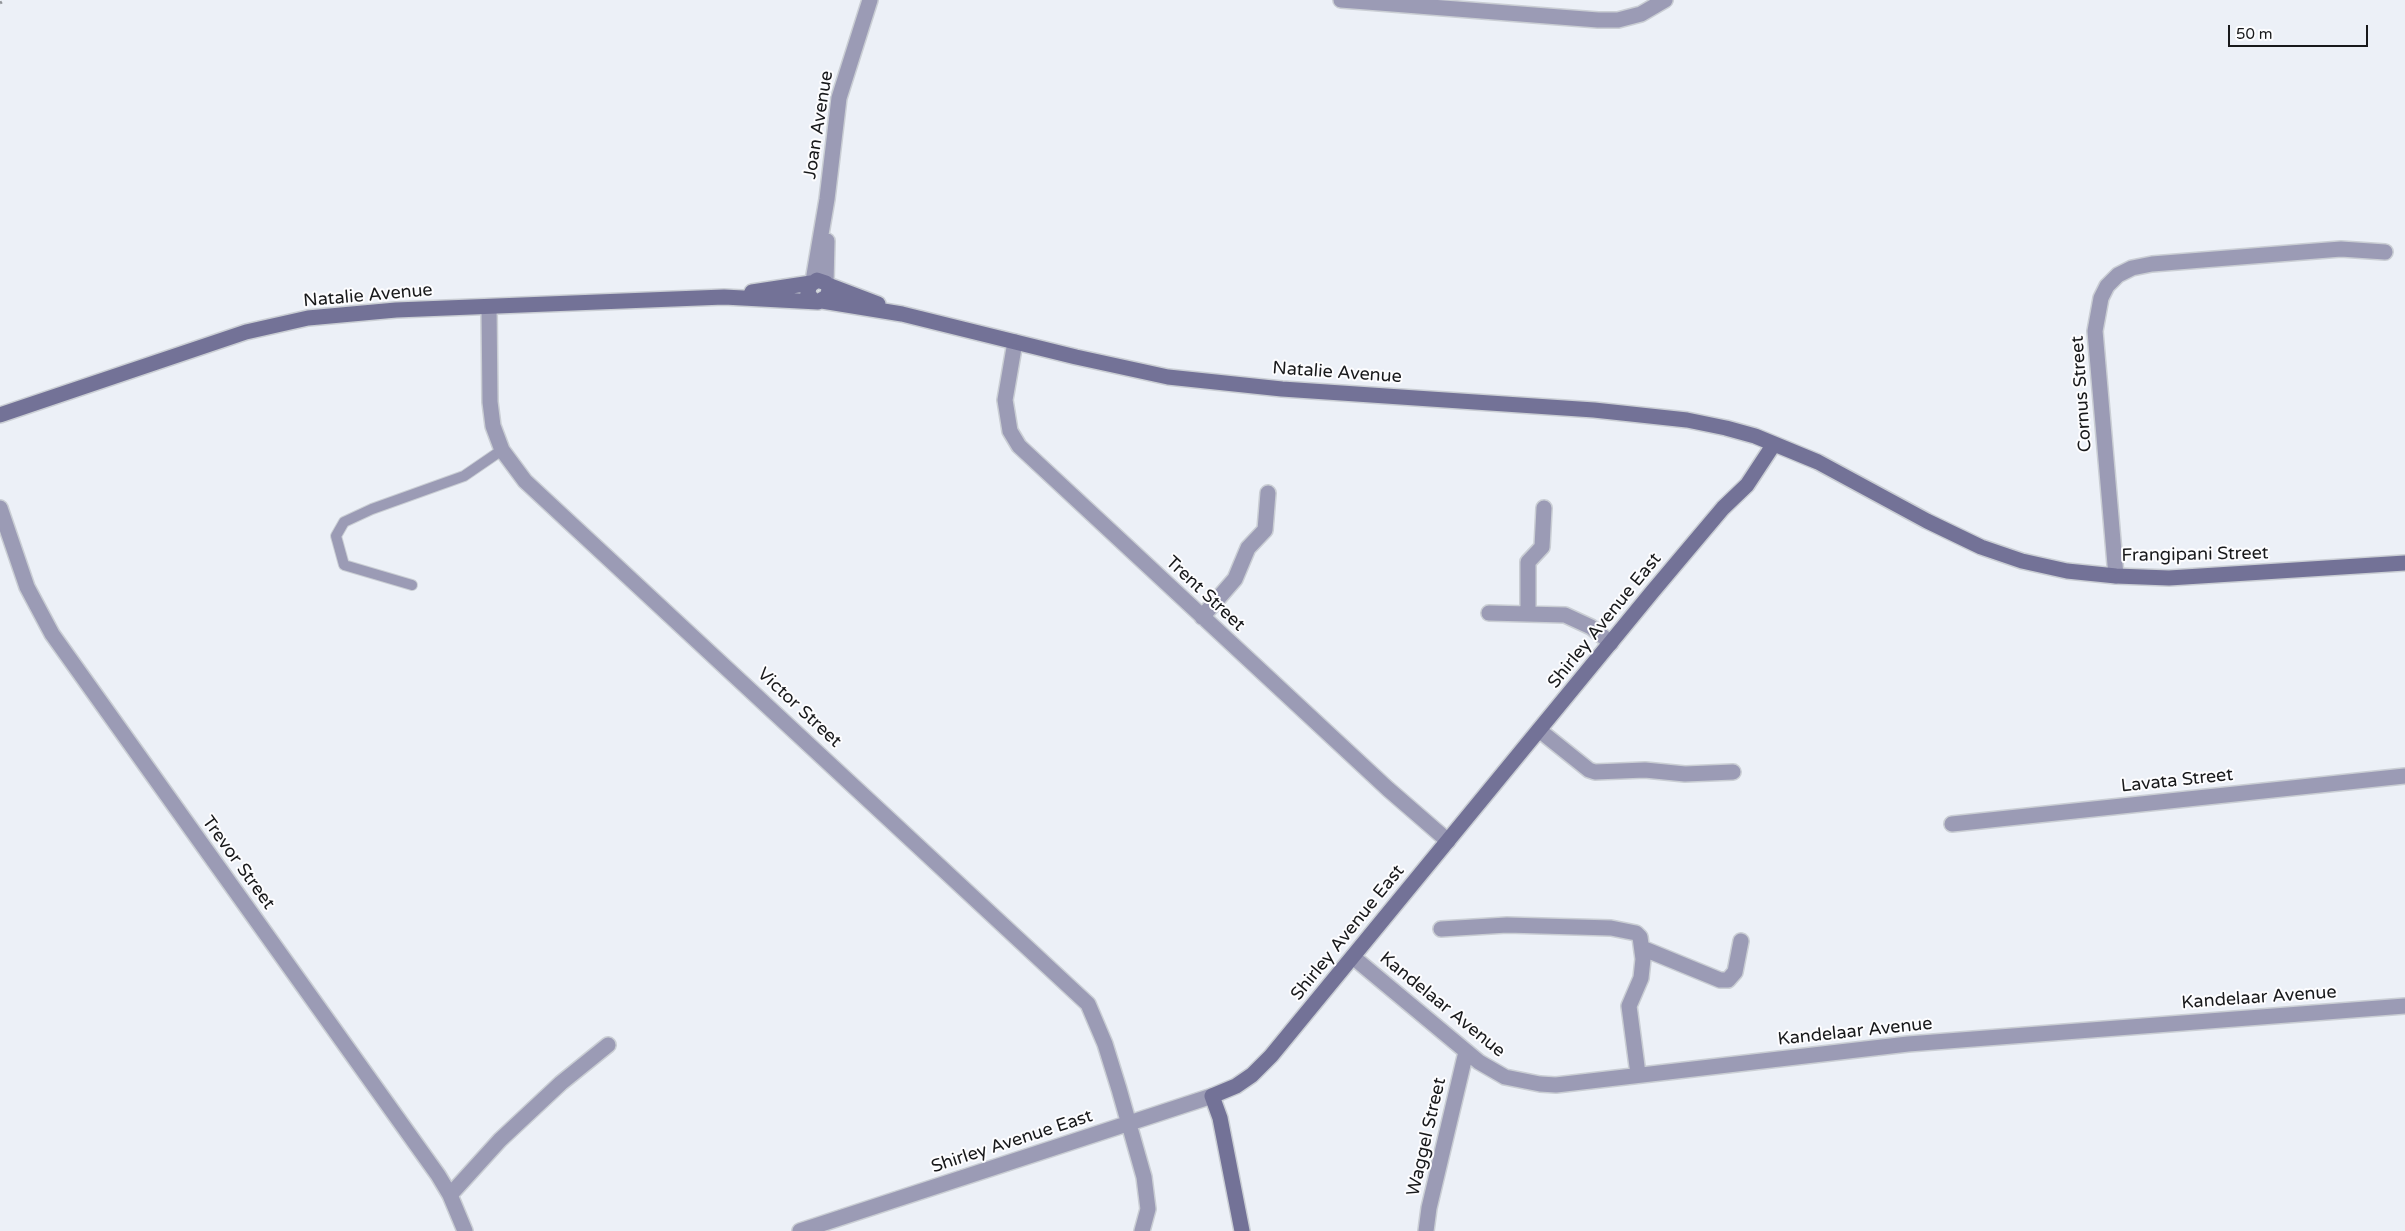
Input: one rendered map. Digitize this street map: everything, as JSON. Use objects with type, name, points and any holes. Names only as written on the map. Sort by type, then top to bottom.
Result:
[{"type":"street","name":"Joan Avenue","points":[[819,283],[839,98],[870,0]]},
{"type":"street","points":[[1341,0],[1610,20],[1640,14],[1665,0]]},
{"type":"street","name":"Cornus Street","points":[[2116,576],[2095,331],[2101,298],[2107,286],[2118,275],[2132,268],[2152,264],[2341,249],[2385,252]]},
{"type":"street","points":[[818,301],[808,290],[819,283]]},
{"type":"street","name":"Natalie Avenue","points":[[724,297],[819,283],[902,314]]},
{"type":"street","name":"Natalie Avenue","points":[[0,415],[264,328],[342,314],[724,297],[818,301],[902,314],[1144,373],[1176,378],[1292,389],[1603,411],[1703,423],[1740,432],[1774,444]]},
{"type":"street","name":"Victor Street","points":[[489,307],[492,418],[502,450],[526,482],[1083,998],[1091,1008],[1105,1044],[1129,1124],[1146,1191],[1148,1209],[1142,1231]]},
{"type":"street","name":"Trent Street","points":[[1015,342],[1005,400],[1010,431],[1018,446],[1388,789],[1448,841]]},
{"type":"street","name":"Frangipani Street","points":[[1774,444],[1818,462],[1981,547],[2046,566],[2116,576],[2169,578],[2405,563]]},
{"type":"street","name":"Shirley Avenue East","points":[[800,1231],[1212,1096],[1236,1086],[1252,1075],[1271,1056],[1723,508],[1747,486],[1774,444]]},
{"type":"street","points":[[1202,617],[1235,579],[1248,548],[1265,530],[1268,493]]},
{"type":"street","name":"Trevor Street","points":[[0,508],[27,587],[52,634],[414,1141],[450,1195],[465,1231]]},
{"type":"street","points":[[1528,613],[1528,562],[1542,546],[1544,508]]},
{"type":"street","points":[[1489,613],[1565,615],[1591,627],[1611,643]]},
{"type":"street","points":[[1539,730],[1589,770],[1595,772],[1645,770],[1685,774],[1732,772]]},
{"type":"street","name":"Lavata Street","points":[[1952,824],[2405,776]]},
{"type":"street","points":[[1441,929],[1507,925],[1611,928],[1636,933],[1640,937],[1642,948],[1641,978],[1629,1006],[1638,1074]]},
{"type":"street","points":[[1642,948],[1720,980],[1728,980],[1735,972],[1741,941]]},
{"type":"street","name":"Kandelaar Avenue","points":[[1352,957],[1466,1052],[1496,1073],[1525,1083],[1556,1085],[1908,1044],[2405,1006]]},
{"type":"street","points":[[450,1195],[500,1140],[548,1095],[608,1045]]},
{"type":"street","name":"Waggel Street","points":[[1426,1231],[1429,1208],[1466,1052]]},
{"type":"street","points":[[1212,1096],[1220,1118],[1242,1231]]},
{"type":"lane","points":[[412,585],[344,565],[336,536],[344,522],[372,509],[464,476],[502,450]]}]
